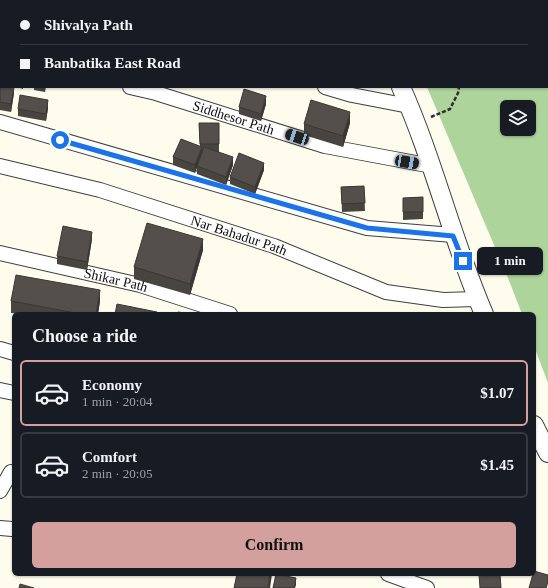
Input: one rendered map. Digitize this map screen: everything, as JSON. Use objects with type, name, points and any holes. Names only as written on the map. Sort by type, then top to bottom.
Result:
[{"type":"street","name":"Siddhesor Path","points":[[134,88],[156,93],[325,146],[432,166]]},
{"type":"street","points":[[328,88],[412,113]]},
{"type":"street","points":[[401,88],[432,166],[453,236],[480,306]]},
{"type":"street","points":[[0,122],[367,228],[453,236]]},
{"type":"street","name":"Nar Bahadur Path","points":[[0,166],[100,190],[267,244],[386,292],[480,306]]},
{"type":"street","name":"Shikar Path","points":[[0,253],[140,285],[224,312]]},
{"type":"street","points":[[0,350],[12,353]]},
{"type":"street","points":[[0,390],[12,393]]},
{"type":"street","points":[[536,429],[548,453]]},
{"type":"street","points":[[0,491],[8,471]]},
{"type":"street","points":[[394,576],[427,588]]},
{"type":"path","points":[[412,113],[434,116],[450,109],[459,88]]},
{"type":"green space","points":[[427,88],[548,88],[548,383],[536,351],[536,312],[521,312]]},
{"type":"building","points":[[0,88],[14,88],[11,104],[0,102]]},
{"type":"building","points":[[244,89],[266,96],[261,114],[239,107]]},
{"type":"building","points":[[20,95],[48,100],[46,114],[18,109]]},
{"type":"building","points":[[311,100],[350,112],[343,136],[304,124]]},
{"type":"building","points":[[199,123],[219,123],[219,144],[200,144]]},
{"type":"building","points":[[181,139],[202,147],[195,165],[173,157]]},
{"type":"building","points":[[204,147],[233,157],[226,177],[197,166]]},
{"type":"building","points":[[239,153],[264,163],[255,187],[230,177]]},
{"type":"building","points":[[364,186],[365,203],[342,204],[341,187]]},
{"type":"building","points":[[423,197],[423,212],[403,212],[403,198]]},
{"type":"building","points":[[147,223],[203,239],[190,284],[134,267]]},
{"type":"building","points":[[63,226],[92,232],[87,262],[57,256]]},
{"type":"building","points":[[16,275],[100,290],[96,312],[70,312],[11,301]]},
{"type":"building","points":[[117,304],[157,312],[115,312]]},
{"type":"building","points":[[536,572],[548,575],[546,588],[529,588],[532,576],[536,576]]},
{"type":"building","points":[[237,576],[270,576],[268,588],[234,588]]},
{"type":"building","points":[[276,576],[296,578],[294,588],[273,588]]},
{"type":"building","points":[[479,576],[500,576],[501,588],[480,588]]},
{"type":"building","points":[[20,584],[34,588],[19,588]]},
{"type":"route","points":[[60,140],[211,182],[367,228],[453,236],[463,261]]}]
